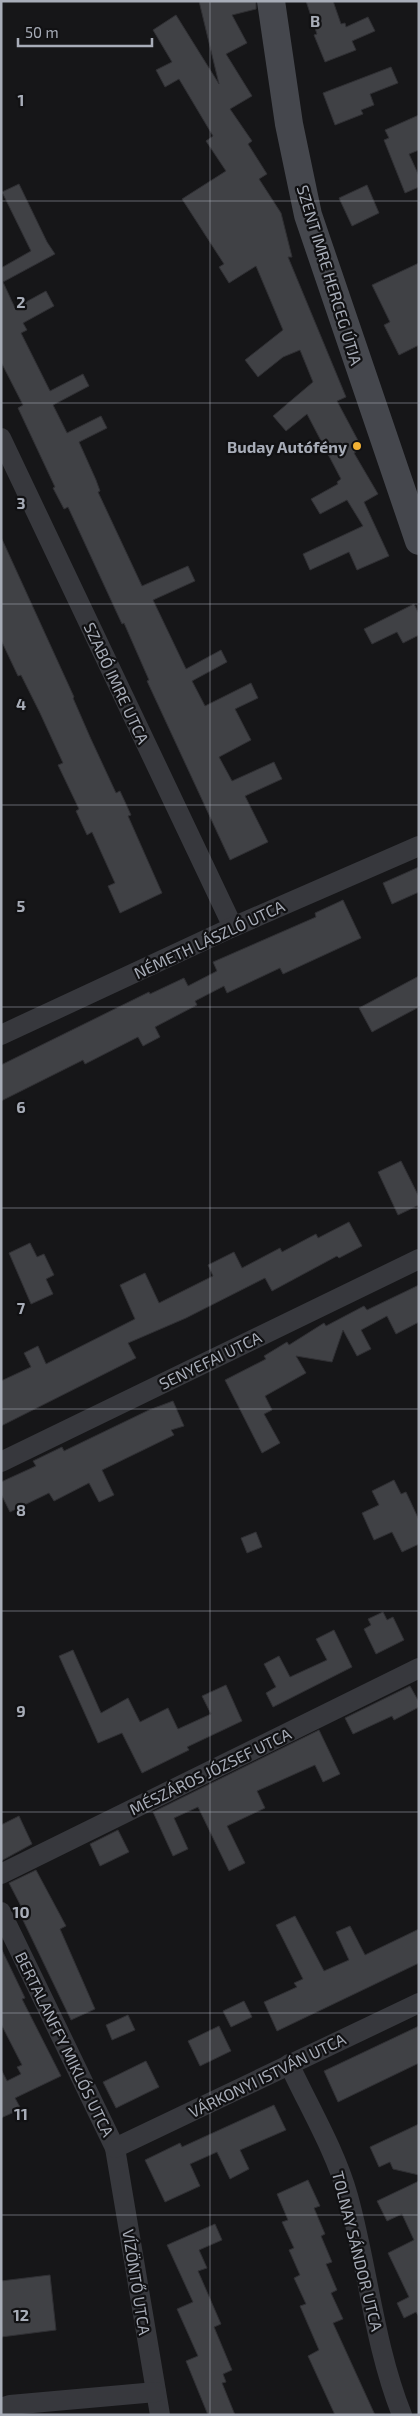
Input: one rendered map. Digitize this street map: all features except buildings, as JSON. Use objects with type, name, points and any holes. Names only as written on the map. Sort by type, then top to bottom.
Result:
[{"type":"main road","name":"SZENT IMRE HERCEG ÚTJA","points":[[271,1],[289,124],[308,216],[419,541]]},
{"type":"street","name":"SZABÓ IMRE UTCA","points":[[1,438],[233,927]]},
{"type":"street","name":"NÉMETH LÁSZLÓ UTCA","points":[[1,1035],[233,927],[419,846]]},
{"type":"street","name":"SENYEFAI UTCA","points":[[1,1462],[419,1258]]},
{"type":"street","name":"MÉSZÁROS JÓZSEF UTCA","points":[[1,1874],[419,1668]]},
{"type":"street","name":"BERTALANFFY MIKLÓS UTCA","points":[[1,1912],[115,2148]]},
{"type":"street","name":"VÁRKONYI ISTVÁN UTCA","points":[[115,2148],[419,2002]]},
{"type":"street","name":"TOLNAY SÁNDOR UTCA","points":[[289,2064],[336,2164],[347,2195],[387,2367],[402,2415]]},
{"type":"street","name":"VÍZÖNTŐ UTCA","points":[[115,2148],[160,2415]]},
{"type":"street","points":[[1,2408],[10,2405],[156,2392]]},
{"type":"place","name":"Buday Autófény","points":[[357,446]]}]
